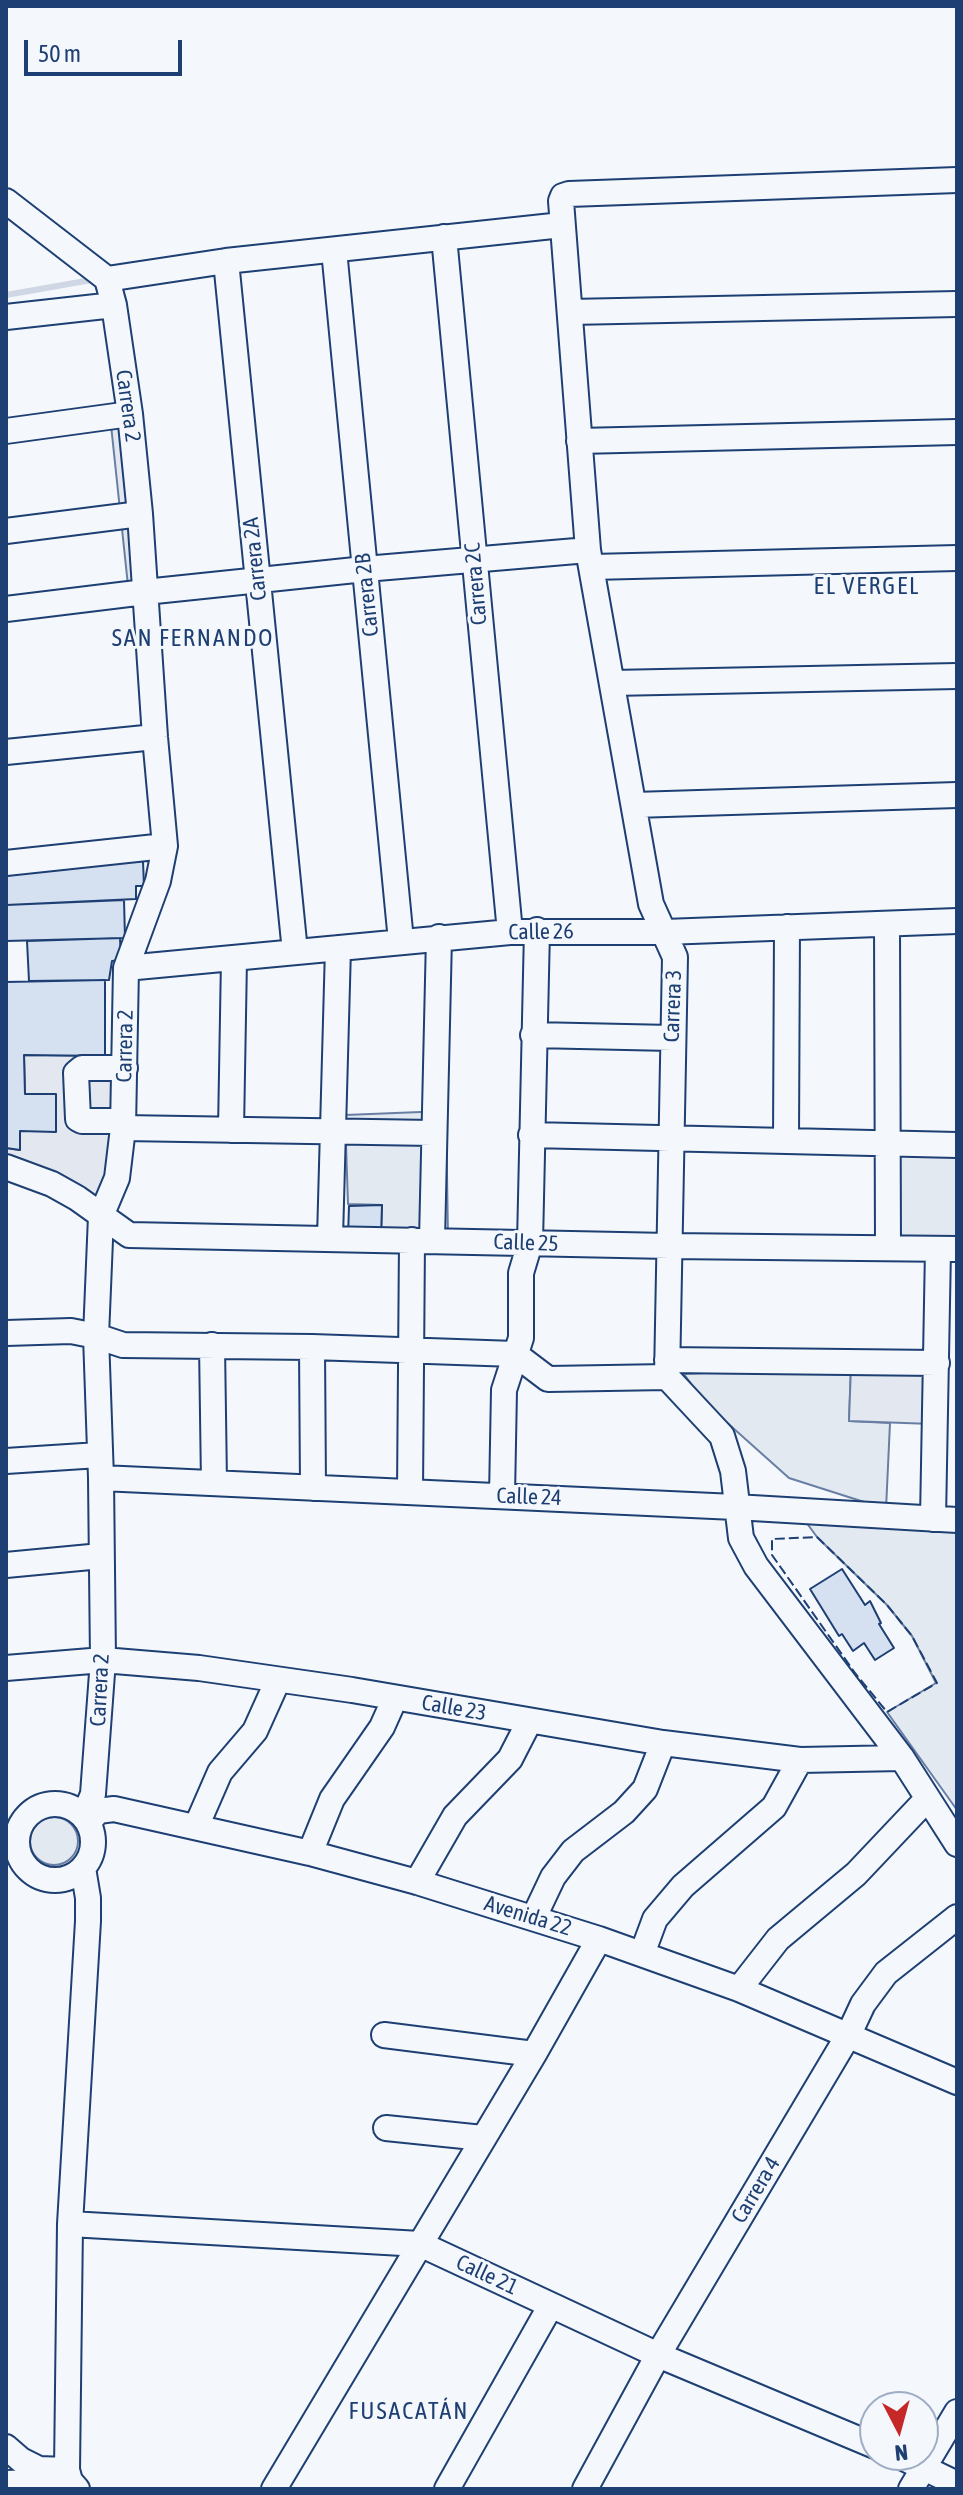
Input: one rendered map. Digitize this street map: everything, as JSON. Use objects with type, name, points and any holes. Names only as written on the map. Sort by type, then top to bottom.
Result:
[{"type":"street","name":"Carrera 3","points":[[667,1368],[675,957],[651,904],[590,559],[561,201],[563,196],[569,194],[957,180]]},
{"type":"street","points":[[6,201],[107,279],[226,261],[562,225]]},
{"type":"street","name":"Carrera 2C","points":[[444,237],[510,932]]},
{"type":"street","name":"Carrera 2B","points":[[334,250],[401,941]]},
{"type":"street","name":"Carrera 2A","points":[[226,261],[295,952]]},
{"type":"street","name":"Carrera 2","points":[[86,1819],[93,1794],[103,1660],[96,1336],[101,1216],[117,1178],[123,1125],[126,968],[158,881],[165,846],[130,414],[114,305],[107,279]]},
{"type":"street","points":[[570,312],[957,304]]},
{"type":"street","points":[[6,317],[114,305]]},
{"type":"street","points":[[6,431],[130,414]]},
{"type":"street","points":[[579,441],[957,432]]},
{"type":"street","points":[[6,531],[140,514]]},
{"type":"street","points":[[6,609],[474,559],[957,558]]},
{"type":"street","points":[[612,683],[957,676]]},
{"type":"street","points":[[6,752],[155,737]]},
{"type":"street","points":[[634,805],[957,795]]},
{"type":"street","points":[[6,863],[165,846]]},
{"type":"street","name":"Calle 26","points":[[126,968],[537,930],[665,932],[957,921]]},
{"type":"street","points":[[887,924],[888,1248]]},
{"type":"street","points":[[786,1140],[787,927]]},
{"type":"street","points":[[502,1496],[504,1390],[521,1338],[521,1273],[530,1243],[537,930]]},
{"type":"street","points":[[410,1492],[411,1350],[433,1133],[439,937]]},
{"type":"street","points":[[330,1238],[338,948]]},
{"type":"street","points":[[231,1130],[234,959]]},
{"type":"street","points":[[533,1035],[672,1038]]},
{"type":"street","points":[[125,1068],[82,1068],[76,1073],[78,1119],[123,1125],[231,1130],[433,1133]]},
{"type":"street","points":[[531,1135],[957,1145]]},
{"type":"street","name":"Calle 25","points":[[6,1167],[52,1184],[129,1235],[947,1249]]},
{"type":"street","points":[[945,1520],[946,1418],[937,1363],[947,1249]]},
{"type":"street","points":[[6,1333],[71,1331],[123,1345],[515,1354],[548,1379],[667,1368],[937,1363]]},
{"type":"street","points":[[212,1345],[214,1483]]},
{"type":"street","points":[[312,1347],[313,1488]]},
{"type":"street","points":[[667,1368],[722,1436],[733,1471],[741,1538],[756,1566],[902,1758],[957,1844]]},
{"type":"street","name":"Calle 24","points":[[6,1461],[100,1466],[214,1483],[945,1520]]},
{"type":"street","points":[[6,1565],[101,1556]]},
{"type":"street","name":"Calle 23","points":[[6,1668],[103,1660],[199,1668],[663,1743],[800,1760],[902,1758]]},
{"type":"street","points":[[196,1827],[220,1772],[255,1731],[278,1680]]},
{"type":"street","points":[[310,1853],[332,1799],[382,1727],[395,1698]]},
{"type":"street","points":[[417,1882],[455,1816],[510,1759],[529,1722]]},
{"type":"street","points":[[534,1917],[553,1877],[573,1851],[624,1812],[645,1789],[663,1743]]},
{"type":"street","points":[[642,1954],[655,1919],[683,1886],[774,1807],[800,1760]]},
{"type":"street","points":[[739,1989],[778,1939],[856,1874],[927,1799]]},
{"type":"street","points":[[55,1804],[68,1806],[86,1819],[93,1843],[90,1858],[73,1876],[53,1880],[15,1868],[16,1810],[55,1804]]},
{"type":"street","name":"Avenida 22","points":[[86,1819],[105,1809],[196,1827],[310,1853],[534,1917],[739,1989],[957,2082]]},
{"type":"street","points":[[71,2480],[70,2224],[88,1921],[83,1868]]},
{"type":"street","name":"Carrera 4","points":[[585,2489],[658,2355],[849,2034],[863,2004],[886,1973],[957,1917]]},
{"type":"street","points":[[274,2489],[534,2054],[599,1939]]},
{"type":"street","points":[[384,2035],[534,2054]]},
{"type":"street","points":[[386,2128],[483,2138]]},
{"type":"street","name":"Calle 21","points":[[70,2224],[420,2244],[658,2355],[859,2439]]},
{"type":"street","points":[[447,2489],[551,2305]]},
{"type":"street","points":[[939,2441],[957,2412]]},
{"type":"street","points":[[6,2447],[21,2460],[71,2480]]},
{"type":"street","points":[[911,2489],[921,2471]]},
{"type":"street","points":[[933,2471],[957,2484]]},
{"type":"street","points":[[6,2483],[71,2480]]},
{"type":"shaded area","points":[[127,423],[144,594],[129,595],[111,425]]},
{"type":"shaded area","points":[[24,1055],[118,1056],[111,1175],[97,1204],[6,1158],[6,1148],[20,1150],[20,1131],[56,1131],[55,1094],[25,1094]]},
{"type":"shaded area","points":[[446,1111],[448,1238],[381,1238],[382,1205],[348,1204],[345,1115]]},
{"type":"shaded area","points":[[897,1149],[957,1150],[957,1248],[896,1247]]},
{"type":"shaded area","points":[[851,1366],[849,1421],[890,1423],[886,1509],[789,1478],[705,1403],[684,1374]]},
{"type":"shaded area","points":[[851,1366],[935,1372],[932,1424],[849,1421]]},
{"type":"shaded area","points":[[806,1522],[957,1532],[957,1810],[887,1712],[936,1683],[912,1636],[887,1605],[817,1537]]},
{"type":"shaded area","points":[[54,1817],[71,1824],[78,1841],[71,1858],[54,1865],[37,1858],[30,1841],[37,1824]]},
{"type":"building","points":[[143,861],[144,886],[136,886],[136,899],[6,905],[6,867]]},
{"type":"building","points":[[124,900],[125,938],[6,941],[6,905]]},
{"type":"building","points":[[120,938],[121,960],[112,961],[109,980],[29,981],[27,941]]},
{"type":"building","points":[[105,980],[105,1056],[24,1055],[25,1094],[56,1094],[56,1132],[20,1131],[20,1150],[6,1148],[6,982]]},
{"type":"building","points":[[382,1205],[381,1238],[348,1237],[349,1206]]},
{"type":"building","points":[[842,1569],[865,1605],[870,1601],[879,1624],[894,1648],[875,1660],[864,1643],[853,1651],[842,1634],[839,1636],[810,1589]]},
{"type":"waterway","points":[[6,295],[97,279]]},
{"type":"fence","points":[[817,1537],[887,1605],[912,1636],[937,1683],[887,1712],[855,1673],[772,1555],[772,1539],[817,1537]]},
{"type":"district","name":"EL VERGEL","points":[[867,586]]},
{"type":"district","name":"SAN FERNANDO","points":[[193,638]]},
{"type":"district","name":"FUSACATÁN","points":[[409,2411]]}]
